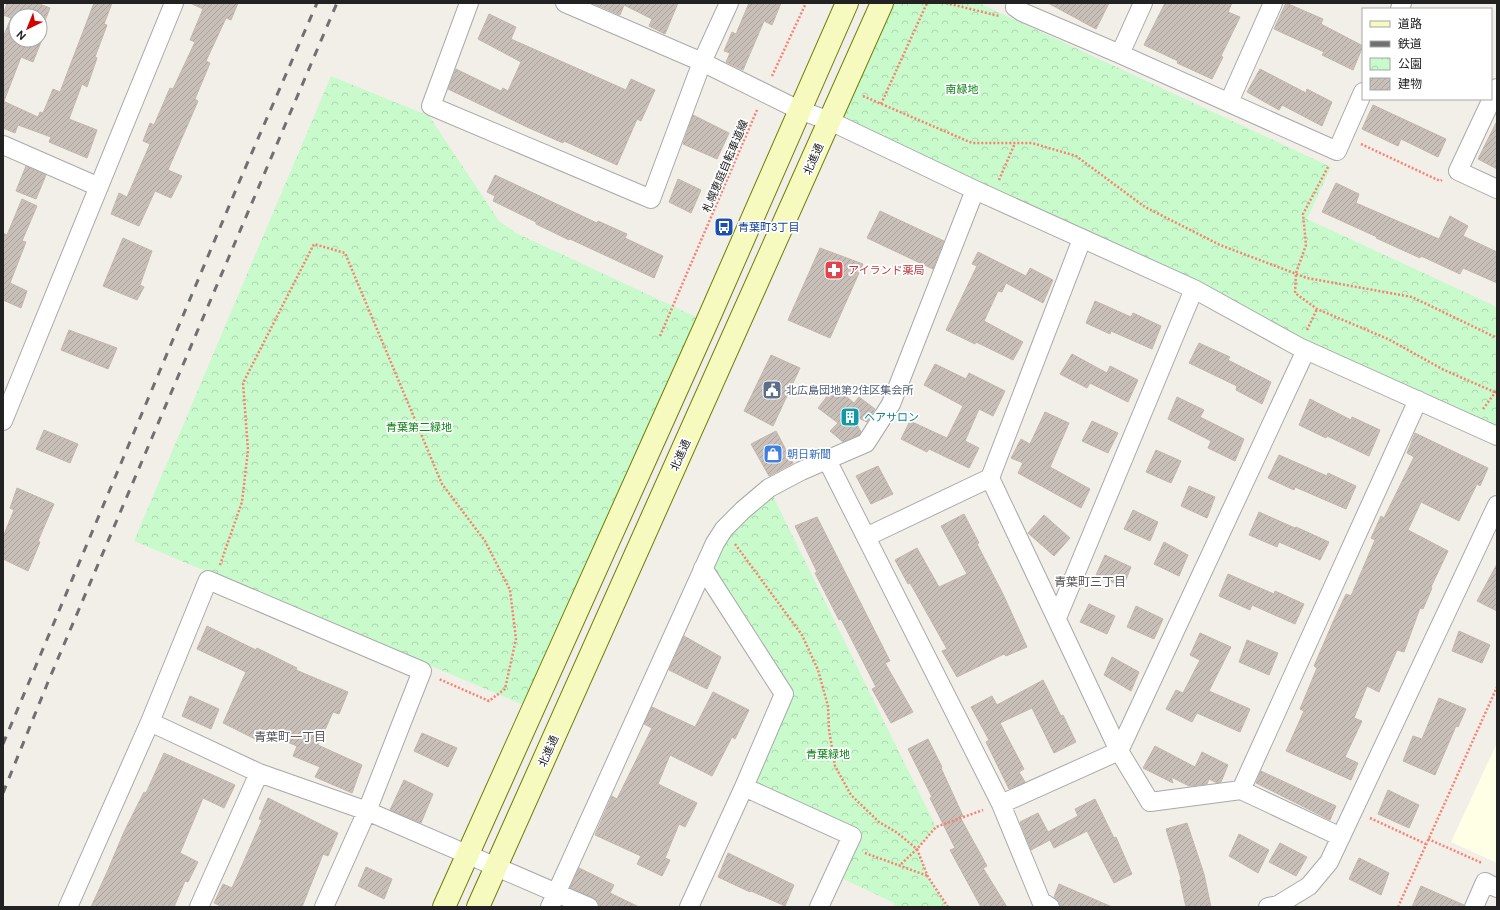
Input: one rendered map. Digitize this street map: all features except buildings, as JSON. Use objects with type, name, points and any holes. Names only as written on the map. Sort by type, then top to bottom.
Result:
[{"type":"street","points":[[3,421],[174,3]]},
{"type":"street","points":[[470,3],[431,106],[651,199],[702,62],[729,3]]},
{"type":"street","points":[[565,3],[702,62],[799,110],[830,121],[992,198],[1194,289],[1302,348],[1497,436]]},
{"type":"street","points":[[444,907],[707,322],[847,3]]},
{"type":"street","name":"北進通","points":[[478,907],[882,3]]},
{"type":"street","points":[[1120,54],[1143,3]]},
{"type":"street","points":[[1229,102],[1273,3]]},
{"type":"street","points":[[1019,7],[1229,102],[1340,143],[1362,94]]},
{"type":"street","points":[[1492,99],[1497,88]]},
{"type":"street","points":[[1491,100],[1458,171],[1497,189]]},
{"type":"street","points":[[3,145],[99,187]]},
{"type":"street","points":[[554,899],[715,543],[724,529],[743,510],[769,488],[866,444],[891,404],[975,190]]},
{"type":"street","points":[[866,537],[990,478],[1082,239]]},
{"type":"street","points":[[1057,618],[1194,289]]},
{"type":"street","points":[[1001,804],[1119,751],[1302,348]]},
{"type":"street","points":[[1241,790],[1418,400]]},
{"type":"street","points":[[828,460],[1001,804],[1041,901],[1050,907]]},
{"type":"street","points":[[990,478],[1119,751],[1150,802],[1241,790],[1342,837]]},
{"type":"street","points":[[1268,907],[1278,905],[1310,886],[1329,862],[1497,505]]},
{"type":"street","points":[[689,907],[744,787],[784,694],[703,568]]},
{"type":"street","points":[[68,907],[150,722],[208,580],[422,672],[367,811],[324,907]]},
{"type":"street","points":[[150,722],[259,773],[367,811],[496,866],[554,899],[589,907]]},
{"type":"street","points":[[199,907],[259,773]]},
{"type":"street","points":[[744,787],[852,836],[819,907]]},
{"type":"street","points":[[1474,907],[1491,885]]},
{"type":"path","name":"札幌恵庭自転車道線","points":[[660,336],[765,93],[806,3]]},
{"type":"path","points":[[880,104],[927,3]]},
{"type":"path","points":[[946,3],[1017,21],[1019,7]]},
{"type":"path","points":[[861,95],[972,143],[1032,143],[1076,156],[1145,208],[1220,245],[1306,278],[1412,297],[1497,338]]},
{"type":"path","points":[[992,198],[1014,143]]},
{"type":"path","points":[[1458,171],[1440,181],[1340,143],[1303,214],[1306,245],[1296,273],[1296,293],[1317,308],[1388,339],[1444,370],[1496,392],[1472,425]]},
{"type":"path","points":[[214,583],[242,502],[248,450],[243,383],[314,244],[345,253],[442,484],[485,541],[510,590],[516,639],[505,688],[489,701],[422,672]]},
{"type":"path","points":[[1302,348],[1317,308]]},
{"type":"path","points":[[724,529],[797,628],[805,642],[818,670],[828,706],[829,730],[835,766],[851,795],[879,822],[896,832],[916,849],[928,876],[948,907]]},
{"type":"path","points":[[1398,907],[1497,687]]},
{"type":"path","points":[[899,866],[936,827],[1001,804]]},
{"type":"path","points":[[1354,811],[1426,844]]},
{"type":"path","points":[[1428,839],[1491,868],[1491,885]]},
{"type":"path","points":[[847,847],[928,876]]},
{"type":"shaded area","points":[[1497,743],[1497,863],[1451,842]]},
{"type":"green space","name":"南緑地","points":[[892,3],[979,3],[1331,167],[1307,219],[1497,307],[1497,435],[830,121]]},
{"type":"green space","name":"青葉第二緑地","points":[[331,76],[429,116],[499,221],[516,233],[707,322],[533,709],[134,541]]},
{"type":"green space","name":"青葉緑地","points":[[769,488],[936,827],[917,849],[928,877],[948,907],[893,907],[894,903],[833,874],[852,836],[744,787],[784,694],[703,568]]},
{"type":"railway","points":[[3,744],[240,180],[317,3]]},
{"type":"railway","points":[[3,793],[48,682],[337,3]]},
{"type":"place","name":"青葉町3丁目","points":[[724,227]]},
{"type":"place","name":"アイランド薬局","points":[[834,270]]},
{"type":"place","name":"北広島団地第2住区集会所","points":[[772,390]]},
{"type":"place","name":"ヘアサロン","points":[[850,417]]},
{"type":"place","name":"朝日新聞","points":[[773,454]]},
{"type":"district","name":"青葉町三丁目","points":[[1090,582]]},
{"type":"district","name":"青葉町一丁目","points":[[290,737]]}]
